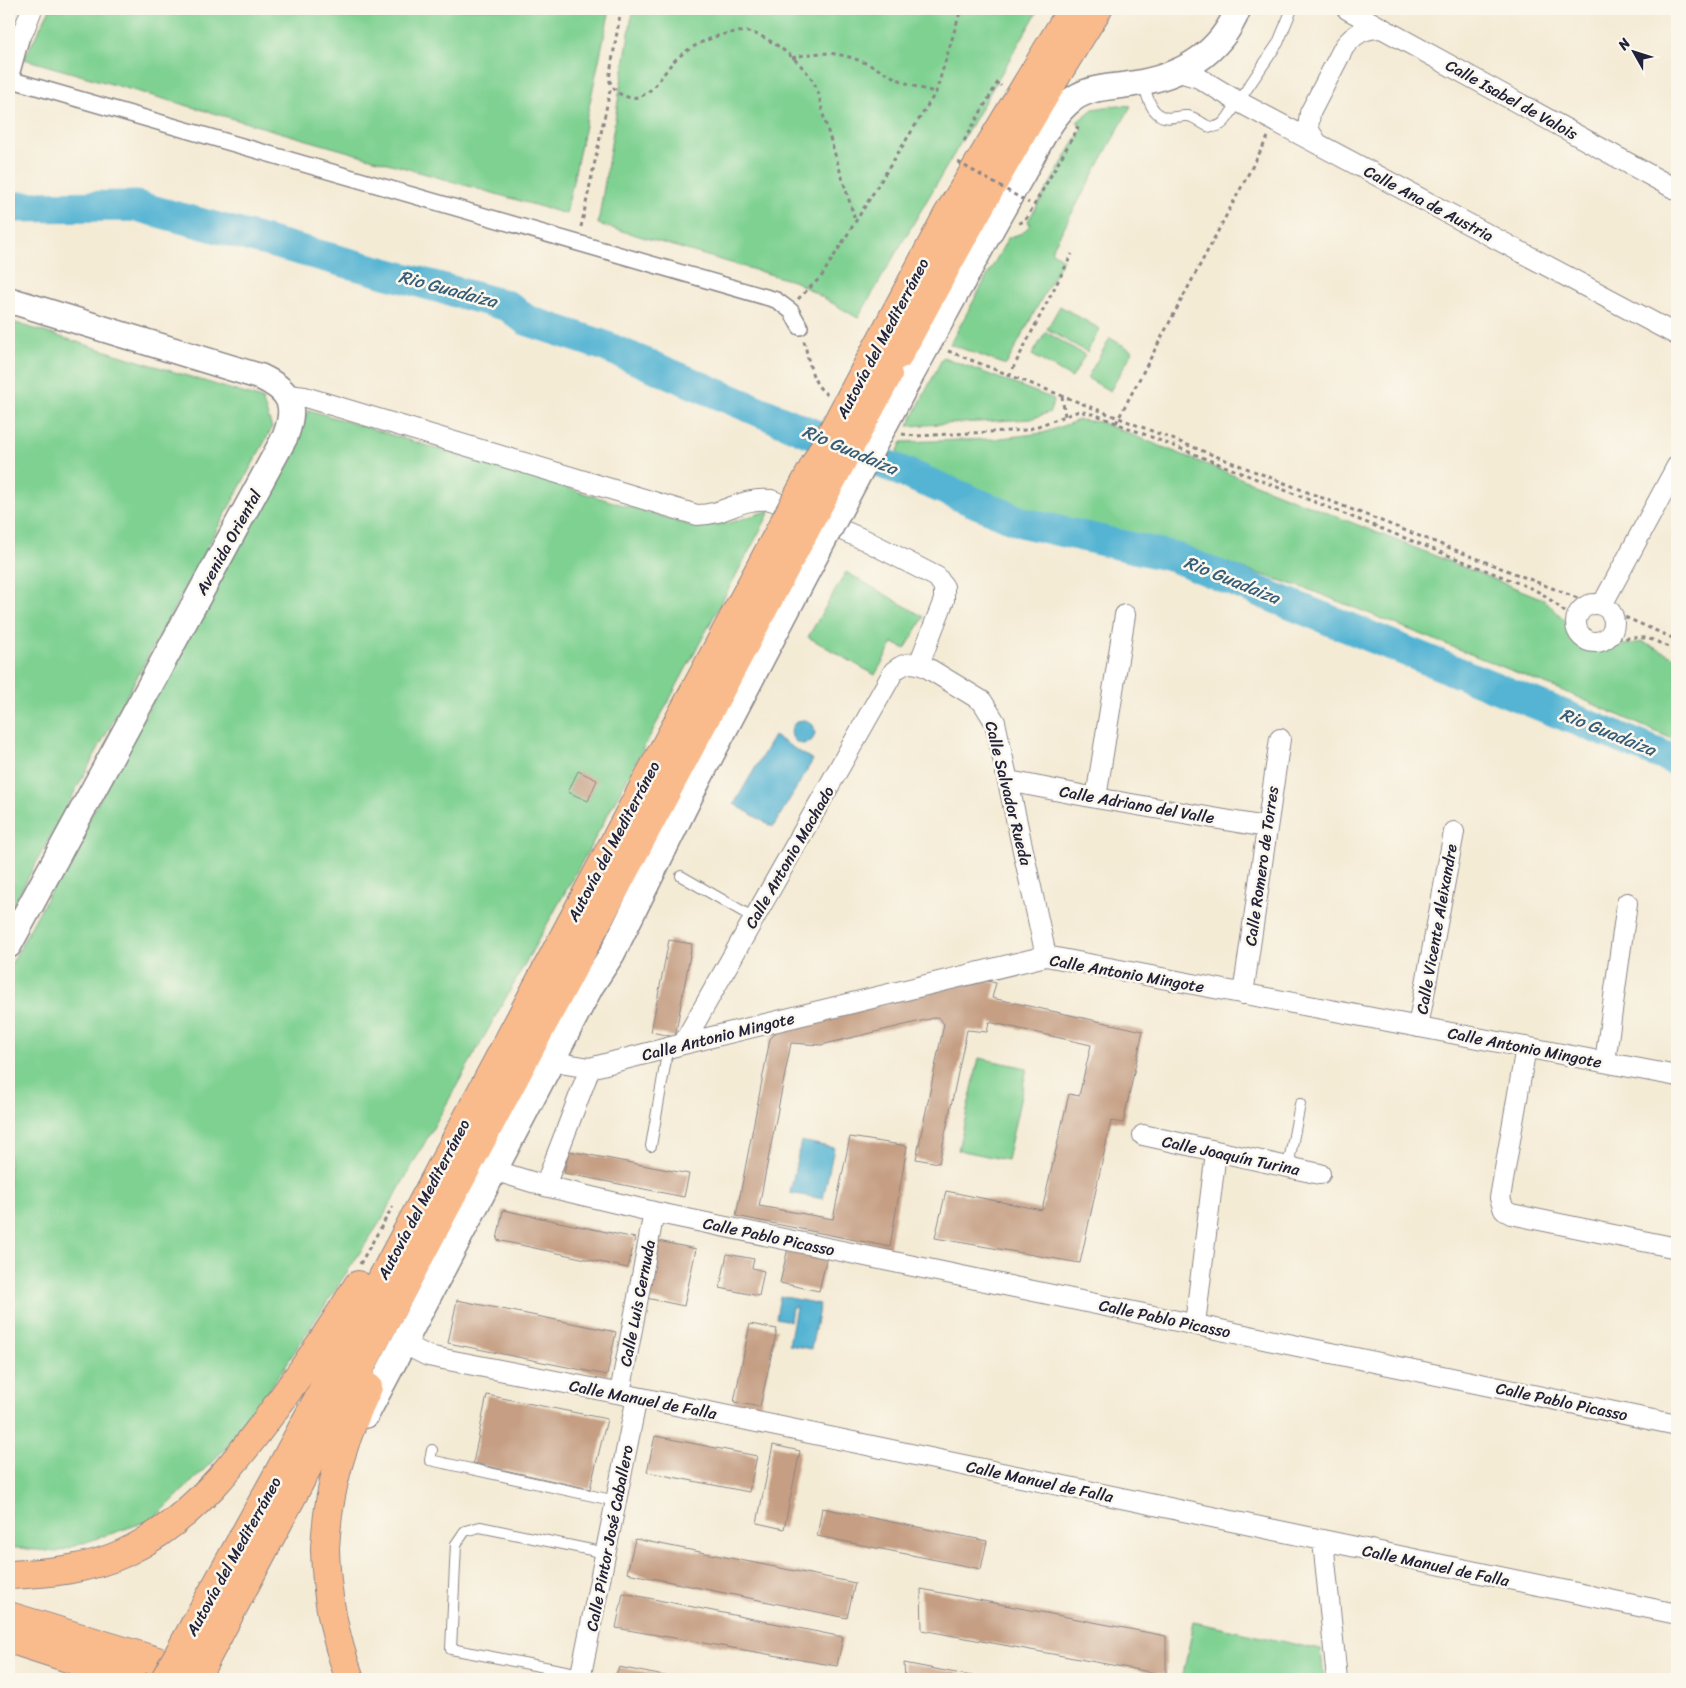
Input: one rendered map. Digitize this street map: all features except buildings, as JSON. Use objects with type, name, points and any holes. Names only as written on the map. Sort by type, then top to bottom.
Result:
[{"type":"main road","name":"Autovía del Mediterráneo","points":[[161,1670],[207,1629],[406,1281],[790,557],[882,367],[947,216],[1072,9]]},
{"type":"main road","name":"Autovía del Mediterráneo","points":[[882,367],[1050,84],[1098,9]]},
{"type":"main road","name":"Autovía del Mediterráneo","points":[[195,1679],[207,1629],[279,1472],[431,1183],[790,557]]},
{"type":"main road","points":[[9,1575],[50,1573],[100,1562],[123,1554],[153,1538],[186,1512],[214,1486],[260,1428],[335,1324],[396,1222],[431,1183]]},
{"type":"main road","points":[[350,1679],[338,1646],[328,1599],[325,1549],[330,1488],[339,1458],[392,1333],[406,1281]]},
{"type":"main road","points":[[9,1616],[161,1670]]},
{"type":"main road","points":[[9,1640],[133,1679]]},
{"type":"street","points":[[32,9],[9,79],[776,300],[791,311],[800,327]]},
{"type":"street","points":[[325,1549],[341,1482],[363,1420],[591,986],[612,954],[695,786],[790,557],[882,367],[998,216],[1062,109],[1078,96],[1099,88],[1143,82],[1179,72],[1194,63],[1217,42],[1233,20],[1238,9]]},
{"type":"street","name":"Calle Isabel de Valois","points":[[1347,9],[1677,190]]},
{"type":"street","points":[[1317,143],[1308,129],[1310,113],[1344,47],[1351,38],[1360,32],[1371,28],[1382,28]]},
{"type":"street","name":"Calle Ana de Austria","points":[[1179,72],[1199,78],[1239,102],[1677,336]]},
{"type":"street","points":[[9,300],[261,377],[276,384],[288,396],[304,397],[698,515],[708,515],[743,501],[771,500],[840,529],[932,574],[942,582],[944,600],[919,664]]},
{"type":"street","name":"Avenida Oriental","points":[[9,945],[285,437],[290,424],[291,409],[288,396]]},
{"type":"street","points":[[1601,606],[1677,466]]},
{"type":"street","points":[[1601,606],[1614,620],[1613,630],[1607,638],[1598,642],[1588,640],[1580,635],[1576,623],[1577,616],[1583,608],[1601,606]]},
{"type":"street","points":[[1096,798],[1125,616]]},
{"type":"street","name":"Calle Antonio Machado","points":[[676,1046],[754,918],[894,671],[907,663],[919,664]]},
{"type":"street","name":"Calle Salvador Rueda","points":[[919,664],[982,701],[995,722],[1046,956]]},
{"type":"street","name":"Calle Romero de Torres","points":[[1243,994],[1280,739]]},
{"type":"street","name":"Calle Adriano del Valle","points":[[1009,781],[1266,827]]},
{"type":"street","name":"Calle Vicente Aleixandre","points":[[1418,1027],[1454,832]]},
{"type":"street","points":[[1605,1062],[1627,903]]},
{"type":"street","name":"Calle Antonio Mingote","points":[[554,1057],[566,1064],[590,1068],[1046,956],[1677,1076]]},
{"type":"street","points":[[1526,1047],[1500,1198],[1504,1210],[1520,1216],[1677,1248]]},
{"type":"street","points":[[545,1186],[590,1068]]},
{"type":"street","name":"Calle Joaquín Turina","points":[[1143,1135],[1320,1174]]},
{"type":"street","points":[[1195,1324],[1216,1152]]},
{"type":"street","name":"Calle Pablo Picasso","points":[[495,1169],[545,1186],[654,1212],[1677,1424]]},
{"type":"street","name":"Calle Luis Cernuda","points":[[628,1395],[654,1212]]},
{"type":"street","name":"Calle Manuel de Falla","points":[[404,1344],[428,1356],[628,1395],[1677,1614]]},
{"type":"street","name":"Calle Pintor José Caballero","points":[[581,1677],[616,1501],[628,1395]]},
{"type":"street","points":[[1322,1541],[1338,1679]]},
{"type":"lane","points":[[1143,82],[1154,111],[1168,119],[1178,116],[1190,116],[1209,127],[1225,122],[1278,43],[1292,9]]},
{"type":"lane","points":[[911,262],[947,216]]},
{"type":"lane","points":[[680,876],[754,918]]},
{"type":"lane","points":[[651,1146],[676,1046]]},
{"type":"lane","points":[[1288,1167],[1300,1104]]},
{"type":"lane","points":[[432,1450],[430,1460],[616,1501]]},
{"type":"lane","points":[[581,1677],[451,1649],[456,1544],[465,1531],[480,1527],[606,1552]]},
{"type":"path","points":[[577,243],[611,86],[609,79],[622,9]]},
{"type":"path","points":[[797,299],[821,277],[936,92],[961,9]]},
{"type":"path","points":[[611,86],[623,96],[630,98],[644,95],[674,61],[715,36],[731,32],[748,32],[764,37],[792,58],[815,84],[855,220]]},
{"type":"path","points":[[792,58],[813,52],[852,56],[920,89],[936,92]]},
{"type":"path","points":[[1116,423],[1276,121]]},
{"type":"path","points":[[958,162],[1029,203]]},
{"type":"path","points":[[1023,201],[1028,193]]},
{"type":"path","points":[[1010,376],[1072,254]]},
{"type":"path","points":[[942,349],[1601,606],[1677,640]]},
{"type":"path","points":[[1062,396],[1065,416],[1079,411],[1116,423],[1533,589],[1548,596],[1576,623],[1607,638],[1620,640],[1648,638],[1677,651]]},
{"type":"path","points":[[358,1267],[396,1200]]},
{"type":"green space","points":[[50,9],[610,9],[566,214],[24,59]]},
{"type":"green space","points":[[633,9],[1039,9],[858,318],[796,282],[598,224]]},
{"type":"green space","points":[[1118,105],[1131,106],[1051,251],[1063,259],[1006,365],[950,344],[1008,238],[1022,233],[1030,225],[1028,221],[1083,127],[1077,122],[1093,109]]},
{"type":"green space","points":[[1060,306],[1100,329],[1087,352],[1047,329]]},
{"type":"green space","points":[[9,321],[262,399],[272,428],[9,913]]},
{"type":"green space","points":[[1046,332],[1085,355],[1072,378],[1032,355]]},
{"type":"green space","points":[[1110,338],[1133,351],[1110,391],[1087,378]]},
{"type":"green space","points":[[943,357],[1054,399],[1050,412],[1031,419],[908,426]]},
{"type":"green space","points":[[309,410],[696,527],[729,523],[771,510],[592,844],[382,1219],[241,1433],[154,1519],[57,1552],[9,1547],[9,968]]},
{"type":"green space","points":[[1079,420],[1100,422],[1543,599],[1566,621],[1575,643],[1590,651],[1642,642],[1677,658],[1677,741],[1568,693],[1310,590],[1193,553],[1091,533],[1007,508],[894,459],[902,442],[993,439],[1043,433]]},
{"type":"green space","points":[[846,572],[924,617],[905,649],[893,643],[875,675],[808,637]]},
{"type":"green space","points":[[979,1058],[1027,1068],[1007,1160],[958,1150]]},
{"type":"green space","points":[[1194,1622],[1321,1650],[1324,1679],[1182,1679]]},
{"type":"water","points":[[803,720],[812,723],[815,732],[812,741],[803,744],[794,741],[791,732],[794,723]]},
{"type":"water","points":[[774,736],[813,760],[773,827],[734,804]]},
{"type":"water","points":[[801,1141],[834,1148],[823,1199],[790,1193]]},
{"type":"water","points":[[780,1296],[820,1304],[811,1349],[789,1345],[796,1307],[792,1307],[790,1321],[776,1318]]},
{"type":"waterway","name":"Rio Guadaiza","points":[[9,207],[136,206],[508,306],[526,320],[602,345],[1024,523],[1174,557],[1677,761]]}]
